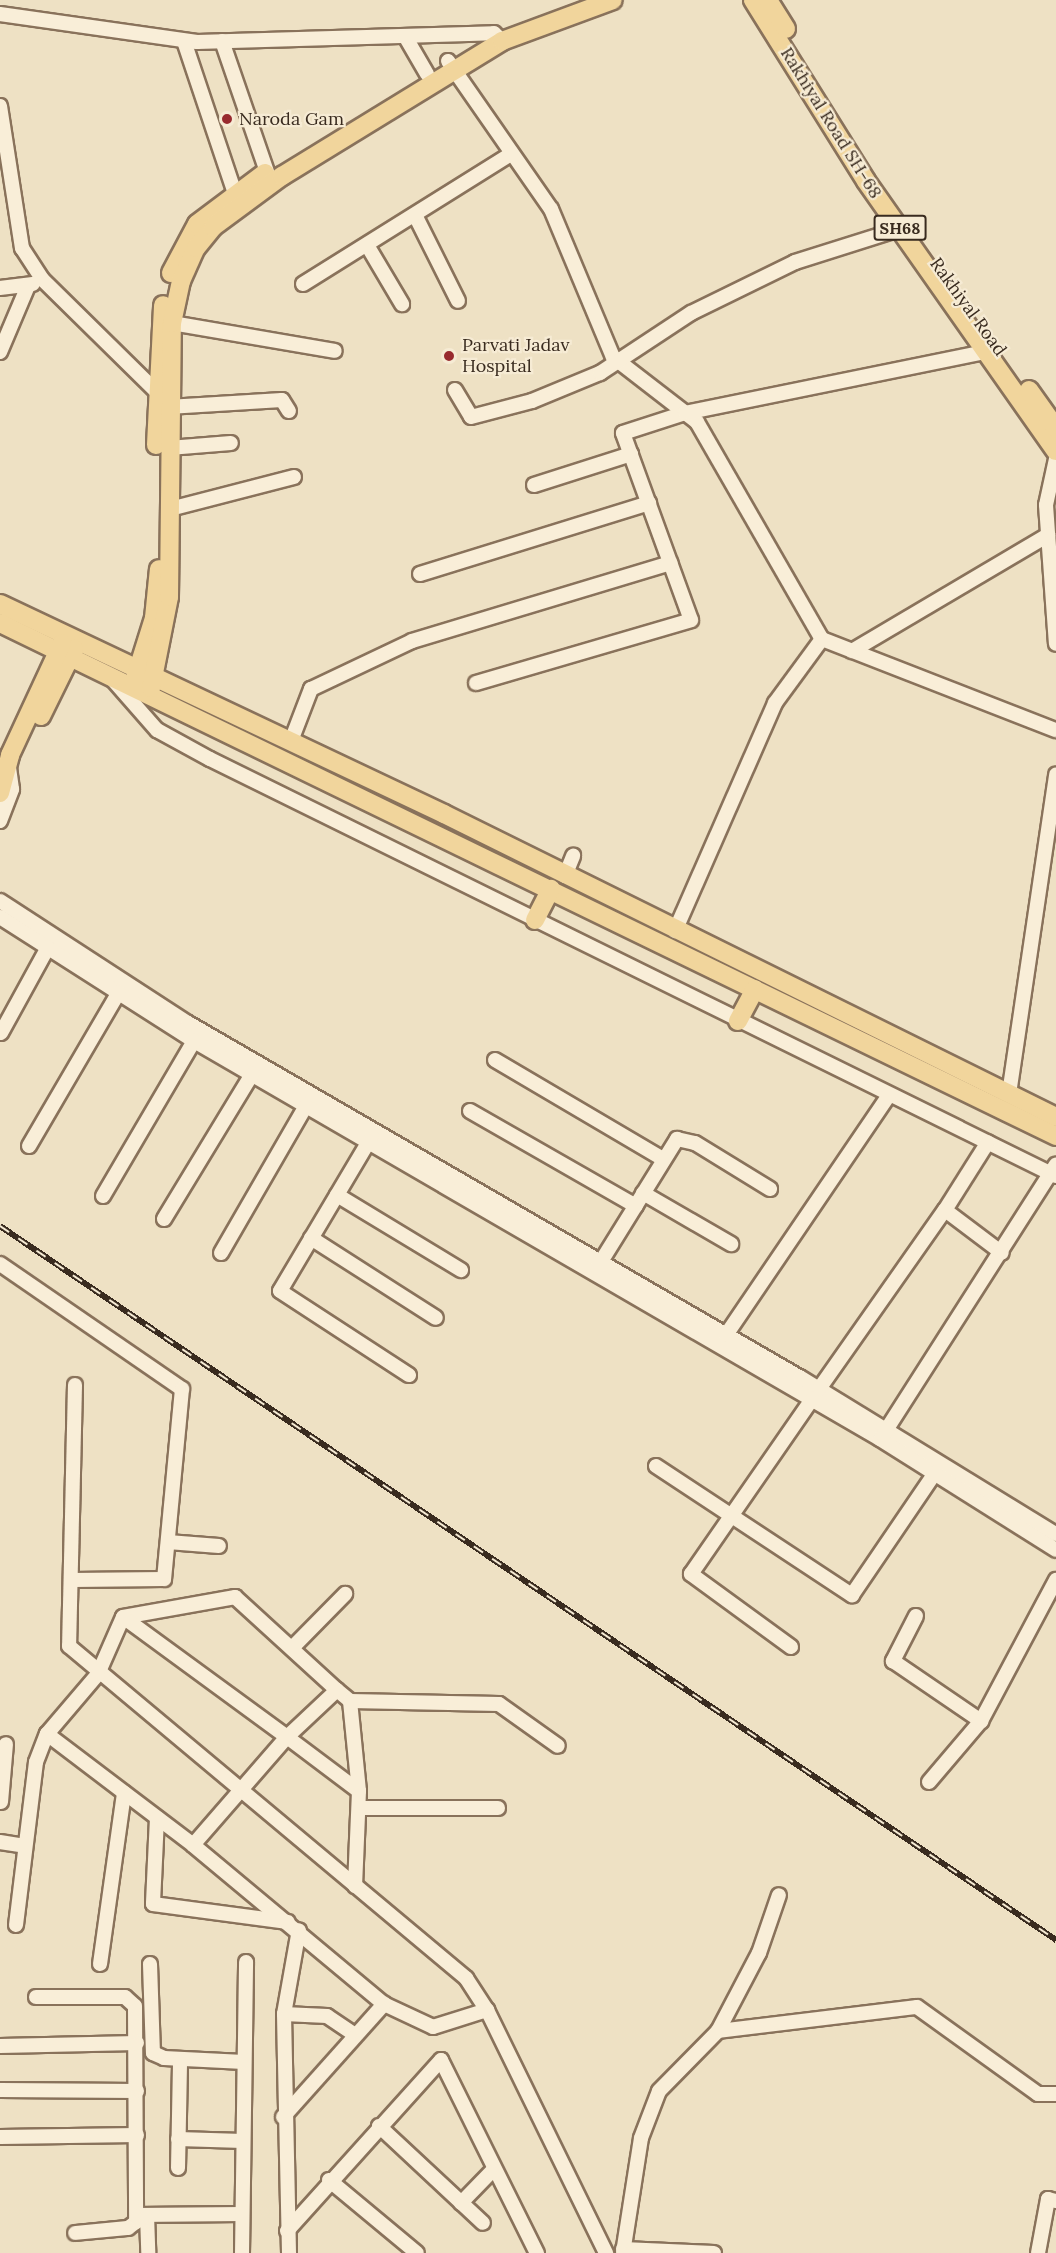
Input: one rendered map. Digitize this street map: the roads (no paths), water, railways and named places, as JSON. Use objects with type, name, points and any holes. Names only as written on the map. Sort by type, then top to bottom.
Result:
[{"type":"main road","points":[[140,693],[145,675],[159,577],[164,396],[172,323],[187,265],[213,227],[300,164],[498,37],[577,0]]},
{"type":"main road","points":[[498,37],[613,0]]},
{"type":"main road","name":"Rakhiyal Road SH-68","points":[[753,0],[986,352],[1055,461]]},
{"type":"main road","name":"Rakhiyal Road","points":[[768,0],[905,229],[1056,428]]},
{"type":"main road","points":[[145,675],[167,627],[169,448],[160,317],[171,272],[197,224],[236,193],[427,74],[452,66]]},
{"type":"main road","points":[[0,604],[113,680],[551,889],[1056,1136]]},
{"type":"main road","points":[[0,623],[145,675],[291,741],[675,932],[1056,1117]]},
{"type":"main road","points":[[0,793],[5,772],[19,760],[67,647]]},
{"type":"main road","points":[[535,920],[551,889]]},
{"type":"main road","points":[[738,1021],[755,989]]},
{"type":"street","points":[[0,14],[184,40],[405,36],[498,37]]},
{"type":"street","points":[[405,36],[427,74]]},
{"type":"street","points":[[184,40],[236,193]]},
{"type":"street","points":[[222,41],[267,172]]},
{"type":"street","points":[[452,66],[511,154],[551,208],[617,360],[697,422],[822,639],[1056,730]]},
{"type":"street","points":[[0,106],[7,200],[22,248],[42,279],[164,396],[282,400],[289,411]]},
{"type":"street","points":[[303,284],[511,154]]},
{"type":"street","points":[[415,215],[458,301]]},
{"type":"street","points":[[455,390],[466,414],[478,417],[532,401],[617,360],[691,313],[795,262],[905,229]]},
{"type":"street","points":[[367,245],[402,304]]},
{"type":"street","points":[[0,288],[27,288],[42,279]]},
{"type":"street","points":[[0,352],[27,288]]},
{"type":"street","points":[[172,323],[336,351]]},
{"type":"street","points":[[476,683],[691,620],[623,433],[685,413],[986,352]]},
{"type":"street","points":[[169,448],[231,443]]},
{"type":"street","points":[[534,485],[631,454]]},
{"type":"street","points":[[1055,461],[1046,505],[1056,644]]},
{"type":"street","points":[[170,509],[294,477]]},
{"type":"street","points":[[420,574],[649,503]]},
{"type":"street","points":[[852,651],[1048,535]]},
{"type":"street","points":[[291,741],[311,689],[412,641],[670,563]]},
{"type":"street","points":[[675,932],[775,703],[822,639]]},
{"type":"street","points":[[113,680],[157,730],[738,1021],[988,1143],[1054,1171],[883,1434]]},
{"type":"street","points":[[0,821],[12,789],[5,772]]},
{"type":"street","points":[[1009,1094],[1056,774]]},
{"type":"street","points":[[565,876],[573,856]]},
{"type":"street","points":[[0,901],[188,1023],[371,1137],[1056,1534]]},
{"type":"street","points":[[0,917],[194,1041],[306,1106],[371,1137]]},
{"type":"street","points":[[1,1033],[48,947]]},
{"type":"street","points":[[29,1146],[119,992]]},
{"type":"street","points":[[103,1196],[194,1041]]},
{"type":"street","points":[[495,1060],[663,1159]]},
{"type":"street","points":[[164,1220],[252,1074]]},
{"type":"street","points":[[726,1335],[889,1095]]},
{"type":"street","points":[[221,1253],[306,1106]]},
{"type":"street","points":[[470,1111],[636,1206]]},
{"type":"street","points":[[371,1137],[280,1291],[409,1375]]},
{"type":"street","points":[[597,1268],[677,1139],[695,1143],[770,1189]]},
{"type":"street","points":[[791,1647],[690,1574],[945,1210],[988,1143]]},
{"type":"street","points":[[643,1193],[731,1244]]},
{"type":"street","points":[[337,1195],[461,1270]]},
{"type":"street","points":[[945,1210],[1002,1253]]},
{"type":"street","points":[[311,1238],[436,1318]]},
{"type":"street","points":[[0,1264],[97,1334],[179,1382],[183,1401],[168,1542],[160,1582],[73,1580]]},
{"type":"street","points":[[597,1268],[726,1335],[815,1394]]},
{"type":"street","points":[[75,1385],[73,1580],[67,1638],[76,1655],[466,1978],[487,2010],[606,2253]]},
{"type":"street","points":[[883,1434],[935,1473],[1056,1550]]},
{"type":"street","points":[[656,1466],[852,1595],[935,1473]]},
{"type":"street","points":[[168,1542],[219,1546]]},
{"type":"street","points":[[929,1782],[981,1721],[1056,1580]]},
{"type":"street","points":[[292,1648],[345,1593]]},
{"type":"street","points":[[123,1617],[235,1597],[350,1701],[499,1704],[558,1746]]},
{"type":"street","points":[[916,1616],[892,1661],[981,1721]]},
{"type":"street","points":[[16,1925],[36,1762],[47,1734],[98,1674],[123,1617]]},
{"type":"street","points":[[123,1617],[359,1791]]},
{"type":"street","points":[[193,1845],[238,1790],[287,1737],[337,1690]]},
{"type":"street","points":[[350,1701],[360,1808],[355,1887]]},
{"type":"street","points":[[47,1734],[193,1845],[384,2004],[434,2027],[487,2010]]},
{"type":"street","points":[[1,1802],[1,1777],[6,1744]]},
{"type":"street","points":[[100,1964],[124,1793]]},
{"type":"street","points":[[360,1808],[498,1808]]},
{"type":"street","points":[[157,1818],[153,1904],[293,1926]]},
{"type":"street","points":[[0,1842],[25,1846]]},
{"type":"street","points":[[714,2253],[623,2251],[641,2138],[659,2091],[718,2031],[759,1953],[779,1895]]},
{"type":"street","points":[[290,2252],[287,2231],[284,2117],[284,2014],[293,1926]]},
{"type":"street","points":[[242,2253],[246,1962]]},
{"type":"street","points":[[150,1964],[150,2047],[157,2056],[244,2062]]},
{"type":"street","points":[[36,1997],[130,1999],[137,2043],[137,2135],[142,2215],[148,2253]]},
{"type":"street","points":[[284,2117],[384,2004]]},
{"type":"street","points":[[718,2031],[917,2007],[1038,2094],[1056,2094]]},
{"type":"street","points":[[284,2014],[327,2016],[355,2035]]},
{"type":"street","points":[[0,2046],[137,2043]]},
{"type":"street","points":[[178,2168],[180,2059]]},
{"type":"street","points":[[287,2231],[329,2180],[441,2060],[537,2253]]},
{"type":"street","points":[[0,2090],[137,2091]]},
{"type":"street","points":[[379,2126],[483,2223]]},
{"type":"street","points":[[0,2137],[137,2135]]},
{"type":"street","points":[[178,2139],[243,2141]]},
{"type":"street","points":[[461,2203],[494,2169]]},
{"type":"street","points":[[329,2180],[417,2253]]},
{"type":"street","points":[[1038,2253],[1048,2199],[1056,2200]]},
{"type":"street","points":[[75,2233],[132,2227],[142,2215],[242,2214]]},
{"type":"railway","points":[[0,1226],[1056,1940]]},
{"type":"place","name":"Naroda Gam","points":[[227,119]]},
{"type":"place","name":"Parvati Jadav Hospital","points":[[449,356]]}]
